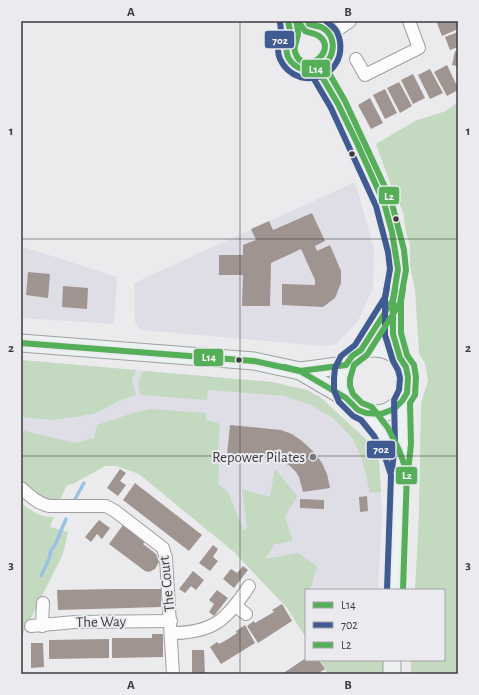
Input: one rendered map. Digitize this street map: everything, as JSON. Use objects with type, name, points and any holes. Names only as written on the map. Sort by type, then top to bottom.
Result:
[{"type":"main road","points":[[308,22],[320,26],[330,35],[333,42],[332,56],[328,62],[318,70],[312,71],[300,69],[288,58],[286,49],[289,28],[296,28],[308,22]]},
{"type":"main road","points":[[21,343],[254,361],[300,371],[346,398],[358,410],[366,413],[381,414],[388,412],[402,401],[406,393],[408,377],[406,367],[400,358],[393,334],[393,300],[398,269],[392,232],[384,203],[338,104],[318,70]]},
{"type":"main road","points":[[362,350],[393,300]]},
{"type":"main road","points":[[346,398],[342,388],[342,378],[346,365],[352,356],[362,350],[381,348],[388,350],[400,358]]},
{"type":"main road","points":[[300,371],[346,365]]},
{"type":"main road","points":[[395,589],[400,474],[403,444],[402,401]]},
{"type":"main road","points":[[366,413],[381,432],[400,474]]},
{"type":"main road","points":[[392,661],[392,674]]},
{"type":"street","points":[[330,35],[350,21]]},
{"type":"street","points":[[356,59],[365,75],[419,48],[409,21]]},
{"type":"street","name":"The Court","points":[[21,488],[33,499],[41,504],[49,506],[106,506],[115,511],[164,548],[166,558],[174,674]]},
{"type":"street","name":"The Way","points":[[43,603],[37,626],[75,622],[171,627],[189,633],[205,629],[229,614],[250,586]]},
{"type":"street","points":[[236,606],[246,614]]},
{"type":"shaded area","points":[[355,182],[374,248],[373,288],[358,321],[336,344],[324,346],[141,330],[135,322],[134,283]]},
{"type":"shaded area","points":[[21,246],[117,277],[114,324],[21,318]]},
{"type":"shaded area","points":[[21,360],[272,382],[307,390],[320,397],[371,444],[379,461],[382,515],[378,589],[305,589],[275,595],[234,552],[139,474],[117,466],[105,466],[21,433]]},
{"type":"green space","points":[[458,102],[458,674],[411,674],[411,661],[445,661],[445,589],[415,589],[419,512],[421,403],[428,381],[425,363],[419,354],[415,290],[410,267],[410,245],[406,233],[403,212],[392,188],[376,144],[415,121],[446,111]]},
{"type":"green space","points":[[21,360],[136,370],[132,381],[136,395],[118,401],[96,413],[81,416],[53,420],[21,417]]},
{"type":"green space","points":[[144,371],[272,382],[307,390],[320,397],[371,444],[379,461],[381,492],[370,493],[362,459],[352,438],[333,418],[309,404],[284,396],[208,390],[207,400],[141,395],[138,382]]},
{"type":"green space","points":[[150,409],[206,413],[206,420],[218,423],[220,425],[218,484],[228,492],[244,531],[247,528],[242,489],[270,497],[275,469],[297,496],[285,517],[293,541],[275,544],[265,559],[298,553],[317,566],[310,589],[305,589],[305,636],[287,608],[234,552],[139,474],[117,466],[105,466],[73,484],[67,485],[59,502],[43,498],[21,481],[21,430],[75,443],[94,438],[97,425]]},
{"type":"green space","points":[[21,503],[37,513],[54,517],[50,527],[68,532],[63,554],[21,638]]},
{"type":"green space","points":[[321,661],[384,661],[383,674],[328,674]]},
{"type":"building","points":[[441,21],[458,21],[458,29],[442,36],[437,23]]},
{"type":"building","points":[[458,32],[458,47],[450,50],[445,37]]},
{"type":"building","points":[[455,51],[458,52],[458,66],[452,65]]},
{"type":"building","points":[[447,65],[458,90],[447,96],[434,72]]},
{"type":"building","points":[[430,69],[443,93],[430,99],[418,75]]},
{"type":"building","points":[[413,74],[425,98],[413,104],[401,80]]},
{"type":"building","points":[[399,82],[412,106],[400,113],[387,88]]},
{"type":"building","points":[[385,89],[397,113],[385,119],[373,95]]},
{"type":"building","points":[[370,98],[383,123],[371,129],[358,105]]},
{"type":"building","points":[[312,213],[325,241],[315,246],[317,251],[330,245],[341,271],[341,283],[335,298],[323,307],[282,305],[282,284],[315,285],[315,280],[301,249],[271,263],[270,306],[242,306],[243,275],[219,275],[219,255],[243,255],[243,245],[256,240],[251,229],[269,221],[273,230]]},
{"type":"building","points":[[28,272],[50,274],[48,298],[26,295]]},
{"type":"building","points":[[63,286],[88,288],[87,309],[62,307]]},
{"type":"building","points":[[230,425],[281,430],[292,434],[315,453],[327,474],[330,488],[303,492],[296,472],[280,460],[227,455]]},
{"type":"building","points":[[120,469],[126,473],[120,481],[126,485],[118,496],[107,488]]},
{"type":"building","points":[[135,483],[202,535],[189,551],[123,500]]},
{"type":"building","points":[[367,496],[368,511],[360,512],[359,497]]},
{"type":"building","points":[[300,499],[324,500],[324,509],[300,508]]},
{"type":"building","points":[[99,520],[110,528],[102,539],[97,534],[91,542],[85,537]]},
{"type":"building","points":[[123,525],[145,542],[143,544],[156,554],[159,562],[155,569],[149,572],[145,571],[109,544]]},
{"type":"building","points":[[213,545],[218,549],[213,557],[218,561],[210,571],[199,563]]},
{"type":"building","points":[[243,566],[248,570],[234,588],[223,579],[231,569],[237,573]]},
{"type":"building","points":[[193,571],[204,580],[196,590],[191,586],[185,593],[179,589]]},
{"type":"building","points":[[161,589],[161,607],[58,610],[57,590]]},
{"type":"building","points":[[217,590],[228,598],[214,616],[209,612],[214,604],[209,600]]},
{"type":"building","points":[[282,604],[292,621],[258,643],[247,626],[254,621],[255,623],[274,612],[272,610]]},
{"type":"building","points":[[245,625],[255,643],[221,664],[210,647],[217,642],[219,644],[228,639]]},
{"type":"building","points":[[152,634],[163,634],[163,657],[112,658],[112,638],[152,638]]},
{"type":"building","points":[[109,639],[109,658],[49,659],[49,640]]},
{"type":"building","points":[[31,643],[43,643],[44,667],[31,668]]},
{"type":"building","points":[[192,650],[204,650],[205,674],[192,674]]},
{"type":"building","points":[[305,659],[305,661],[320,661],[325,669],[317,674],[282,674]]},
{"type":"waterway","points":[[75,499],[84,483]]},
{"type":"waterway","points":[[41,576],[49,559],[51,550],[55,545],[66,519]]},
{"type":"transit line","name":"L14","points":[[288,21],[290,28],[287,48],[288,57],[292,63],[298,67],[312,70],[327,62],[333,47],[332,39],[328,32],[321,27],[309,24],[308,21]]},
{"type":"transit line","name":"L2","points":[[296,21],[298,33],[295,52],[299,59],[305,63],[311,62],[318,59],[322,55],[325,48],[324,42],[319,36],[305,31],[300,24]]},
{"type":"transit line","name":"702","points":[[280,23],[281,33],[278,45],[278,54],[280,59],[286,68],[294,74],[300,77],[310,78],[319,77],[327,73],[334,67],[338,60],[340,42],[337,32],[326,21]]},
{"type":"transit line","name":"L2","points":[[325,66],[345,101],[391,200],[404,250],[406,270],[400,303],[367,355],[354,365],[350,379],[350,386],[353,394],[362,403],[372,407],[388,428],[399,450],[407,472],[403,589]]},
{"type":"transit line","name":"L14","points":[[21,343],[254,361],[300,371],[346,398],[358,410],[366,413],[381,414],[394,409],[407,393],[408,377],[406,367],[400,358],[393,334],[393,300],[398,269],[392,232],[384,203],[357,143],[338,104],[318,70]]},
{"type":"transit line","name":"702","points":[[311,74],[331,108],[376,206],[388,252],[390,269],[385,297],[355,345],[341,356],[335,368],[334,378],[334,390],[339,402],[353,416],[361,420],[374,436],[385,457],[391,475],[387,589]]},
{"type":"transit line","name":"702","points":[[387,287],[385,299],[385,335],[400,378],[399,390],[394,400],[395,444],[392,470]]},
{"type":"transit line","name":"L2","points":[[403,289],[401,301],[401,333],[407,355],[414,365],[416,377],[415,395],[410,403],[411,444],[408,472]]},
{"type":"transit line","name":"L14","points":[[284,367],[300,371],[346,365],[352,356],[361,350],[393,300],[395,290]]},
{"type":"place","name":"Repower Pilates","points":[[313,457]]}]
